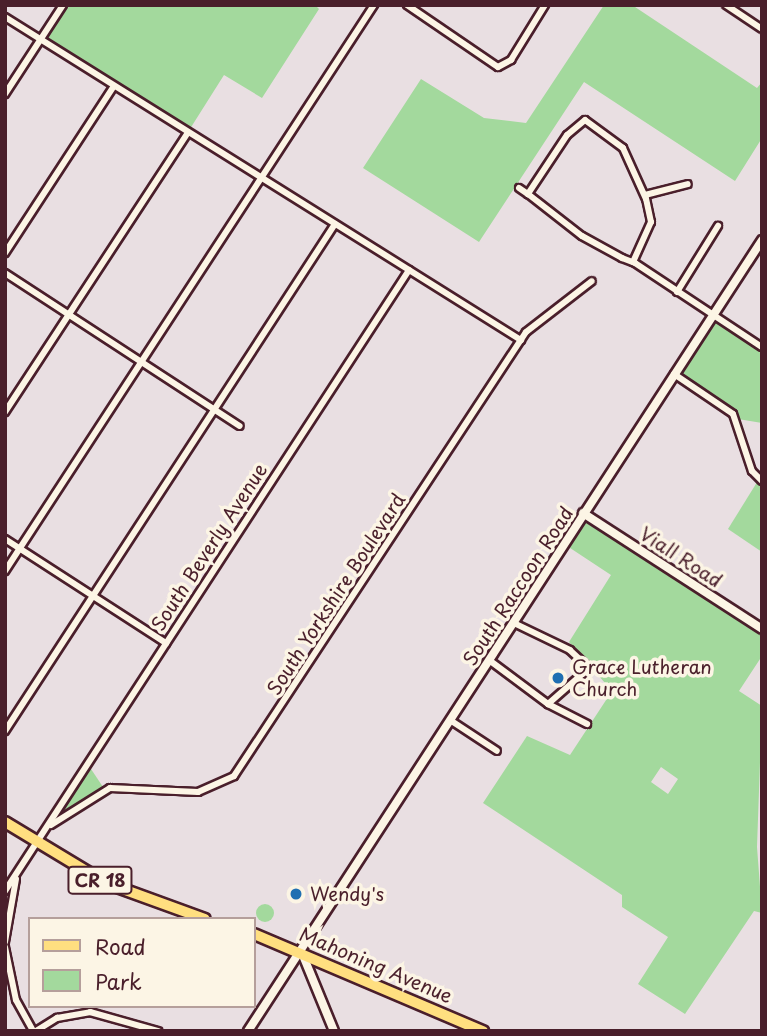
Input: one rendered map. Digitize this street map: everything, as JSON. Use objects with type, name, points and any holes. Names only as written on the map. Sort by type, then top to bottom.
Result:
[{"type":"main road","name":"CR 18","points":[[5,822],[127,892],[199,917]]},
{"type":"main road","name":"Mahoning Avenue","points":[[256,935],[301,950],[483,1031]]},
{"type":"street","points":[[5,94],[63,5]]},
{"type":"street","points":[[5,571],[374,5]]},
{"type":"street","points":[[407,5],[498,67],[511,60],[545,5]]},
{"type":"street","points":[[726,5],[762,29]]},
{"type":"street","points":[[5,17],[521,340]]},
{"type":"street","points":[[5,253],[114,86]]},
{"type":"street","points":[[528,194],[567,135],[585,120],[623,148],[645,195],[652,222],[633,262]]},
{"type":"street","points":[[5,412],[188,132]]},
{"type":"street","points":[[645,195],[688,184]]},
{"type":"street","points":[[519,188],[582,236],[633,262],[762,347]]},
{"type":"street","points":[[5,731],[335,224]]},
{"type":"street","points":[[677,292],[718,226]]},
{"type":"street","name":"South Raccoon Road","points":[[247,1031],[762,240]]},
{"type":"street","name":"South Beverly Avenue","points":[[17,877],[409,270]]},
{"type":"street","points":[[5,273],[240,426]]},
{"type":"street","name":"South Yorkshire Boulevard","points":[[51,825],[110,788],[198,792],[234,776],[521,340],[545,312],[592,281]]},
{"type":"street","points":[[674,374],[738,419],[750,465],[762,481]]},
{"type":"street","name":"Viall Road","points":[[583,513],[762,629]]},
{"type":"street","points":[[5,540],[166,643]]},
{"type":"street","points":[[513,623],[570,650],[589,668],[548,704]]},
{"type":"street","points":[[489,660],[548,704],[587,724]]},
{"type":"street","points":[[450,720],[497,751]]},
{"type":"street","points":[[5,891],[17,877]]},
{"type":"street","points":[[5,942],[17,877]]},
{"type":"street","points":[[5,947],[16,1000],[34,1031],[57,1018],[90,1012],[158,1031]]},
{"type":"street","points":[[301,950],[334,1031]]},
{"type":"green space","points":[[63,5],[315,5],[319,9],[262,98],[224,75],[188,132],[40,40]]},
{"type":"green space","points":[[604,5],[632,5],[757,88],[762,82],[762,138],[735,181],[584,82],[479,242],[363,168],[421,79],[484,118],[526,123]]},
{"type":"green space","points":[[713,315],[762,347],[762,423],[738,419],[674,374]]},
{"type":"green space","points":[[759,479],[762,481],[762,552],[728,529]]},
{"type":"green space","points":[[583,513],[762,629],[762,656],[739,691],[762,706],[757,847],[762,913],[754,911],[685,1014],[638,984],[668,937],[622,907],[622,895],[483,803],[527,736],[570,755],[612,691],[569,642],[611,575],[564,544]],"holes":[[[661,767],[678,779],[668,794],[651,782]]]},
{"type":"green space","points":[[87,763],[105,790],[51,825]]},
{"type":"green space","points":[[261,904],[269,904],[274,913],[272,920],[261,922],[256,917],[256,909]]},
{"type":"place","name":"Grace Lutheran Church","points":[[558,678]]},
{"type":"place","name":"Wendy's","points":[[296,894]]}]
